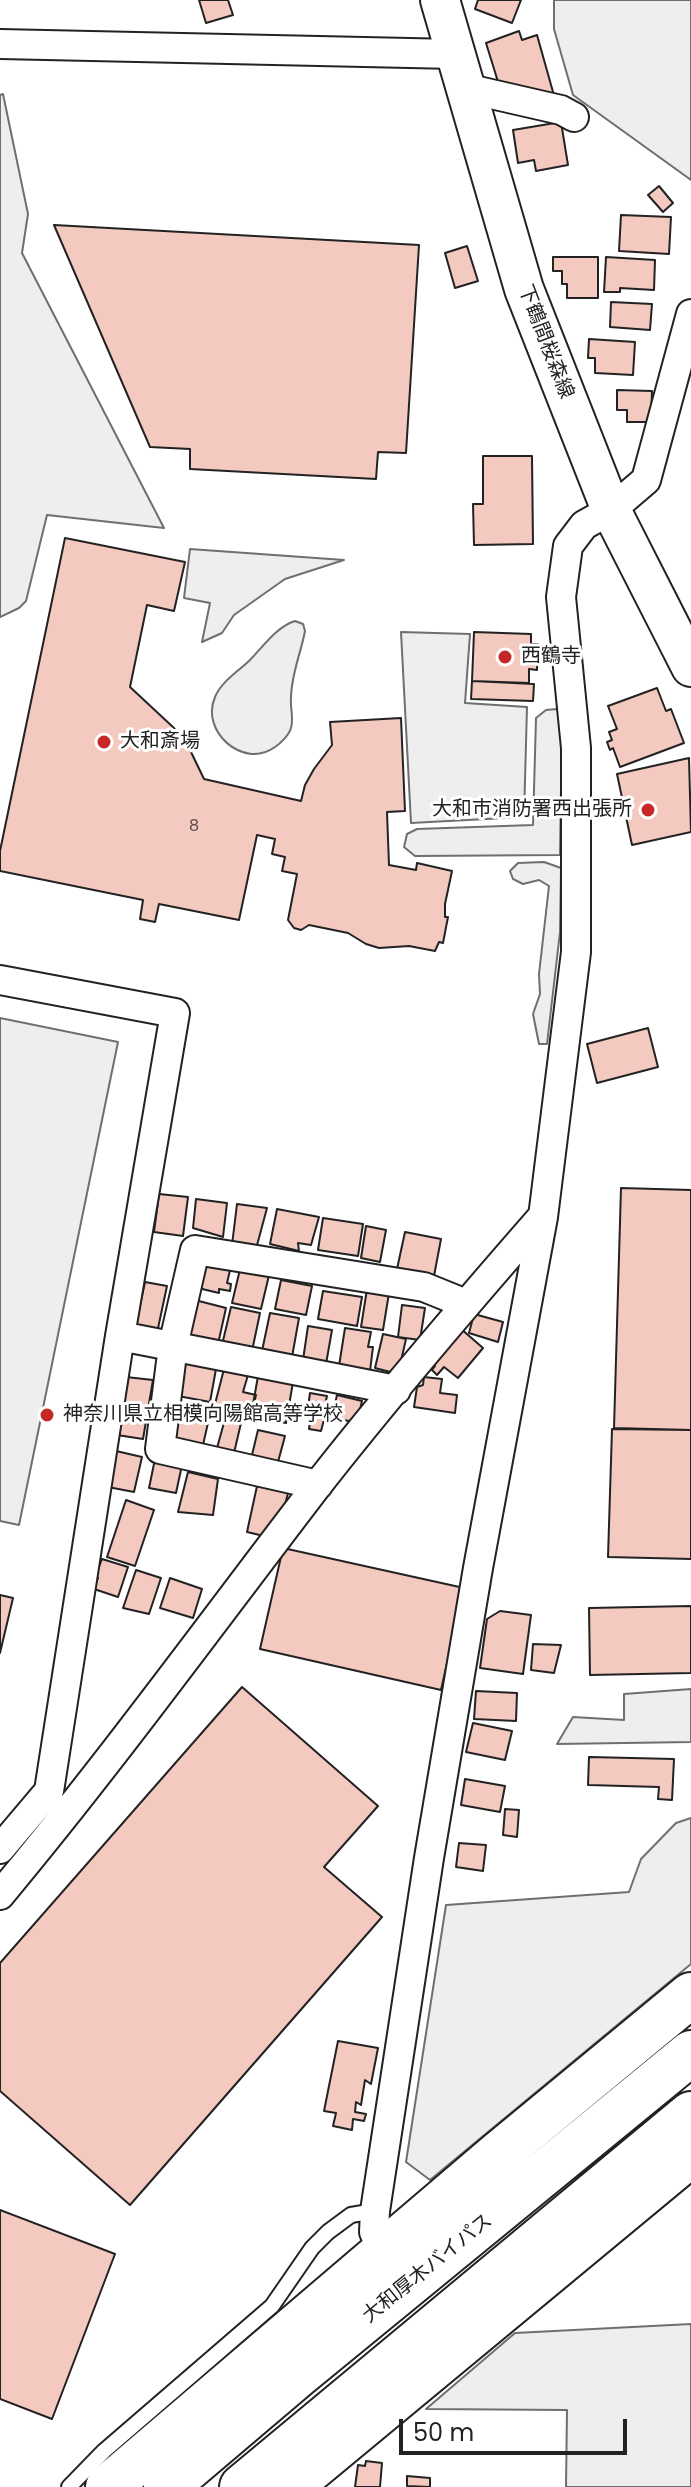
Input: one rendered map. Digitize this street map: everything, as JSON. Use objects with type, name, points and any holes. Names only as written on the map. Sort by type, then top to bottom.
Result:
[{"type":"highway","points":[[108,2487],[379,2231],[691,1995]]},
{"type":"highway","name":"大和厚木バイパス","points":[[166,2487],[691,2053]]},
{"type":"highway","points":[[242,2487],[691,2114]]},
{"type":"highway","points":[[289,2487],[691,2154]]},
{"type":"street","name":"下鶴間桜森線","points":[[440,0],[524,289],[611,510],[691,667]]},
{"type":"street","points":[[0,44],[460,71],[574,117]]},
{"type":"street","points":[[379,2231],[429,1858],[478,1568],[543,1217],[576,952],[576,748],[561,597],[568,546],[584,525],[611,510],[646,480],[691,314]]},
{"type":"street","points":[[0,980],[175,1013],[120,1336],[49,1791],[0,1849]]},
{"type":"street","points":[[0,1895],[79,1801],[318,1485],[466,1304],[543,1217]]},
{"type":"street","points":[[318,1485],[160,1449],[173,1346],[195,1250],[424,1287],[466,1304]]},
{"type":"street","points":[[120,1336],[396,1390]]},
{"type":"lane","points":[[69,2487],[104,2451],[272,2306],[312,2248],[328,2232],[351,2215],[379,2231]]},
{"type":"shaded area","points":[[554,0],[691,0],[691,180],[573,95],[554,29]]},
{"type":"shaded area","points":[[3,94],[28,214],[22,253],[164,528],[47,515],[26,601],[0,617],[0,95]]},
{"type":"shaded area","points":[[190,549],[344,560],[285,579],[234,615],[222,633],[202,642],[210,603],[184,598]]},
{"type":"shaded area","points":[[295,621],[303,624],[305,631],[293,681],[290,731],[277,745],[263,753],[250,754],[238,750],[219,734],[212,710],[215,697],[225,682],[276,633]]},
{"type":"shaded area","points":[[401,632],[470,634],[465,703],[527,707],[524,817],[411,823]]},
{"type":"shaded area","points":[[557,709],[562,722],[560,855],[415,856],[404,847],[407,834],[417,829],[533,825],[536,718],[546,710]]},
{"type":"shaded area","points":[[544,862],[561,868],[560,932],[547,1044],[539,1044],[533,1014],[540,994],[539,974],[549,886],[539,880],[523,884],[513,879],[510,871],[518,863]]},
{"type":"shaded area","points":[[0,1018],[118,1042],[19,1525],[0,1521]]},
{"type":"shaded area","points":[[691,1689],[691,1742],[557,1744],[573,1717],[624,1720],[624,1694]]},
{"type":"shaded area","points":[[691,1818],[691,1964],[430,2180],[406,2162],[446,1905],[629,1892],[641,1859],[676,1823]]},
{"type":"shaded area","points":[[691,2324],[691,2487],[566,2487],[567,2410],[426,2409],[515,2333]]},
{"type":"building","points":[[199,0],[228,0],[233,15],[206,23]]},
{"type":"building","points":[[478,0],[521,0],[512,23],[475,9]]},
{"type":"building","points":[[519,31],[522,40],[537,35],[555,99],[499,85],[486,43]]},
{"type":"building","points":[[561,122],[568,165],[536,171],[534,160],[518,163],[513,130]]},
{"type":"building","points":[[659,186],[673,203],[663,212],[648,195]]},
{"type":"building","points":[[621,215],[671,217],[669,254],[619,251]]},
{"type":"building","points":[[54,225],[419,245],[406,453],[378,452],[376,479],[190,469],[190,449],[150,447]]},
{"type":"building","points":[[467,246],[478,281],[455,288],[445,253]]},
{"type":"building","points":[[553,257],[598,257],[598,298],[567,298],[567,284],[562,284],[562,271],[553,271]]},
{"type":"building","points":[[606,257],[655,260],[654,290],[620,288],[620,292],[604,292]]},
{"type":"building","points":[[611,302],[652,304],[650,330],[610,327]]},
{"type":"building","points":[[589,339],[635,342],[633,375],[595,373],[595,358],[588,358]]},
{"type":"building","points":[[617,390],[652,391],[651,422],[627,422],[627,410],[617,410]]},
{"type":"building","points":[[483,456],[532,456],[533,544],[474,545],[473,504],[483,504]]},
{"type":"building","name":"大和斎場","points":[[65,538],[185,562],[174,611],[147,605],[130,687],[174,728],[191,752],[204,779],[301,801],[305,785],[332,745],[330,722],[401,718],[405,811],[387,812],[389,865],[416,870],[417,863],[452,871],[445,904],[445,917],[448,917],[443,943],[439,942],[435,951],[409,946],[379,948],[348,933],[309,925],[301,930],[294,928],[288,920],[297,874],[282,871],[285,857],[272,854],[275,839],[257,835],[239,920],[159,904],[155,922],[140,919],[143,900],[0,871],[0,851]]},
{"type":"building","name":"西鶴寺","points":[[474,632],[531,634],[531,644],[538,644],[537,670],[529,669],[529,683],[472,681]]},
{"type":"building","points":[[472,681],[534,684],[533,701],[471,699]]},
{"type":"building","points":[[657,688],[666,711],[671,709],[684,743],[620,767],[613,748],[610,750],[607,742],[612,740],[609,732],[617,729],[608,706]]},
{"type":"building","points":[[689,758],[691,832],[632,845],[617,774]]},
{"type":"building","points":[[648,1028],[658,1067],[597,1083],[587,1044]]},
{"type":"building","points":[[621,1188],[691,1190],[691,1430],[614,1428]]},
{"type":"building","points":[[159,1194],[188,1197],[183,1236],[154,1232]]},
{"type":"building","points":[[196,1199],[227,1203],[223,1237],[193,1228]]},
{"type":"building","points":[[237,1204],[267,1208],[256,1249],[232,1245]]},
{"type":"building","points":[[277,1209],[319,1217],[311,1245],[298,1243],[299,1251],[270,1244]]},
{"type":"building","points":[[323,1218],[363,1224],[358,1256],[318,1250]]},
{"type":"building","points":[[366,1226],[386,1230],[380,1262],[361,1258]]},
{"type":"building","points":[[405,1232],[441,1239],[434,1276],[397,1269]]},
{"type":"building","points":[[203,1260],[231,1266],[227,1283],[231,1284],[230,1291],[219,1289],[219,1293],[198,1288]]},
{"type":"building","points":[[241,1265],[270,1271],[261,1309],[232,1303]]},
{"type":"building","points":[[281,1280],[312,1286],[306,1315],[275,1309]]},
{"type":"building","points":[[145,1282],[167,1286],[157,1333],[135,1329]]},
{"type":"building","points":[[367,1289],[389,1293],[383,1330],[361,1327]]},
{"type":"building","points":[[323,1291],[362,1297],[357,1326],[318,1319]]},
{"type":"building","points":[[195,1300],[226,1308],[218,1344],[186,1336]]},
{"type":"building","points":[[402,1305],[425,1308],[420,1340],[398,1337]]},
{"type":"building","points":[[231,1307],[260,1313],[252,1351],[222,1345]]},
{"type":"building","points":[[270,1313],[299,1318],[292,1357],[262,1351]]},
{"type":"building","points":[[474,1314],[503,1322],[498,1342],[469,1333]]},
{"type":"building","points":[[308,1326],[332,1330],[326,1364],[303,1360]]},
{"type":"building","points":[[345,1328],[371,1332],[368,1347],[373,1347],[370,1371],[339,1366]]},
{"type":"building","points":[[460,1328],[483,1348],[458,1378],[444,1367],[437,1375],[432,1370],[435,1366],[431,1362]]},
{"type":"building","points":[[383,1334],[406,1339],[398,1374],[375,1368]]},
{"type":"building","points":[[185,1363],[216,1369],[210,1402],[178,1396]]},
{"type":"building","points":[[224,1369],[248,1375],[243,1392],[256,1395],[251,1416],[214,1408]]},
{"type":"building","points":[[258,1376],[293,1382],[286,1423],[251,1416]]},
{"type":"building","points":[[126,1377],[153,1380],[143,1439],[117,1435]]},
{"type":"building","points":[[424,1377],[442,1379],[440,1393],[457,1395],[455,1413],[414,1407],[417,1387],[423,1385]]},
{"type":"building","points":[[310,1393],[327,1396],[324,1409],[308,1407]]},
{"type":"building","points":[[337,1395],[362,1401],[357,1423],[332,1417]]},
{"type":"building","points":[[177,1406],[210,1414],[203,1445],[170,1438]]},
{"type":"building","points":[[311,1414],[325,1416],[321,1431],[309,1429]]},
{"type":"building","points":[[225,1419],[241,1423],[234,1453],[217,1448]]},
{"type":"building","points":[[612,1429],[691,1430],[691,1559],[608,1557]]},
{"type":"building","points":[[258,1430],[285,1436],[278,1462],[252,1455]]},
{"type":"building","points":[[116,1451],[142,1457],[134,1492],[108,1487]]},
{"type":"building","points":[[155,1459],[182,1465],[176,1493],[149,1488]]},
{"type":"building","points":[[188,1472],[218,1479],[213,1515],[178,1512]]},
{"type":"building","points":[[257,1486],[288,1493],[280,1525],[272,1538],[247,1532]]},
{"type":"building","points":[[126,1500],[154,1510],[135,1566],[107,1557]]},
{"type":"building","points":[[283,1548],[464,1588],[441,1690],[260,1649]]},
{"type":"building","points":[[102,1559],[128,1567],[118,1597],[94,1589]]},
{"type":"building","points":[[136,1570],[161,1578],[149,1614],[123,1608]]},
{"type":"building","points":[[170,1578],[202,1589],[193,1618],[160,1608]]},
{"type":"building","points":[[0,1595],[13,1598],[0,1653]]},
{"type":"building","points":[[691,1606],[691,1673],[590,1675],[589,1608]]},
{"type":"building","points":[[500,1611],[531,1615],[523,1674],[480,1668],[487,1619]]},
{"type":"building","points":[[533,1644],[561,1645],[554,1673],[531,1670]]},
{"type":"building","points":[[242,1687],[378,1806],[324,1867],[382,1917],[130,2205],[0,2091],[0,1963]]},
{"type":"building","points":[[476,1691],[517,1693],[516,1721],[474,1719]]},
{"type":"building","points":[[473,1723],[512,1731],[505,1760],[466,1752]]},
{"type":"building","points":[[589,1757],[674,1759],[672,1800],[658,1799],[659,1787],[588,1785]]},
{"type":"building","points":[[465,1779],[505,1786],[500,1812],[461,1805]]},
{"type":"building","points":[[505,1809],[519,1810],[517,1837],[503,1835]]},
{"type":"building","points":[[459,1843],[486,1845],[483,1871],[456,1867]]},
{"type":"building","points":[[338,2041],[378,2048],[371,2084],[365,2080],[361,2105],[356,2102],[355,2112],[366,2114],[364,2121],[353,2119],[352,2130],[333,2126],[336,2113],[324,2111]]},
{"type":"building","points":[[0,2210],[115,2254],[52,2419],[0,2399]]},
{"type":"building","points":[[366,2461],[382,2463],[380,2487],[355,2487],[358,2465],[365,2466]]},
{"type":"building","points":[[407,2476],[430,2478],[430,2487],[407,2486]]},
{"type":"place","name":"西鶴寺","points":[[505,657]]},
{"type":"place","name":"大和斎場","points":[[104,742]]},
{"type":"place","name":"大和市消防署西出張所","points":[[648,810]]},
{"type":"place","name":"神奈川県立相模向陽館高等学校","points":[[47,1415]]}]
